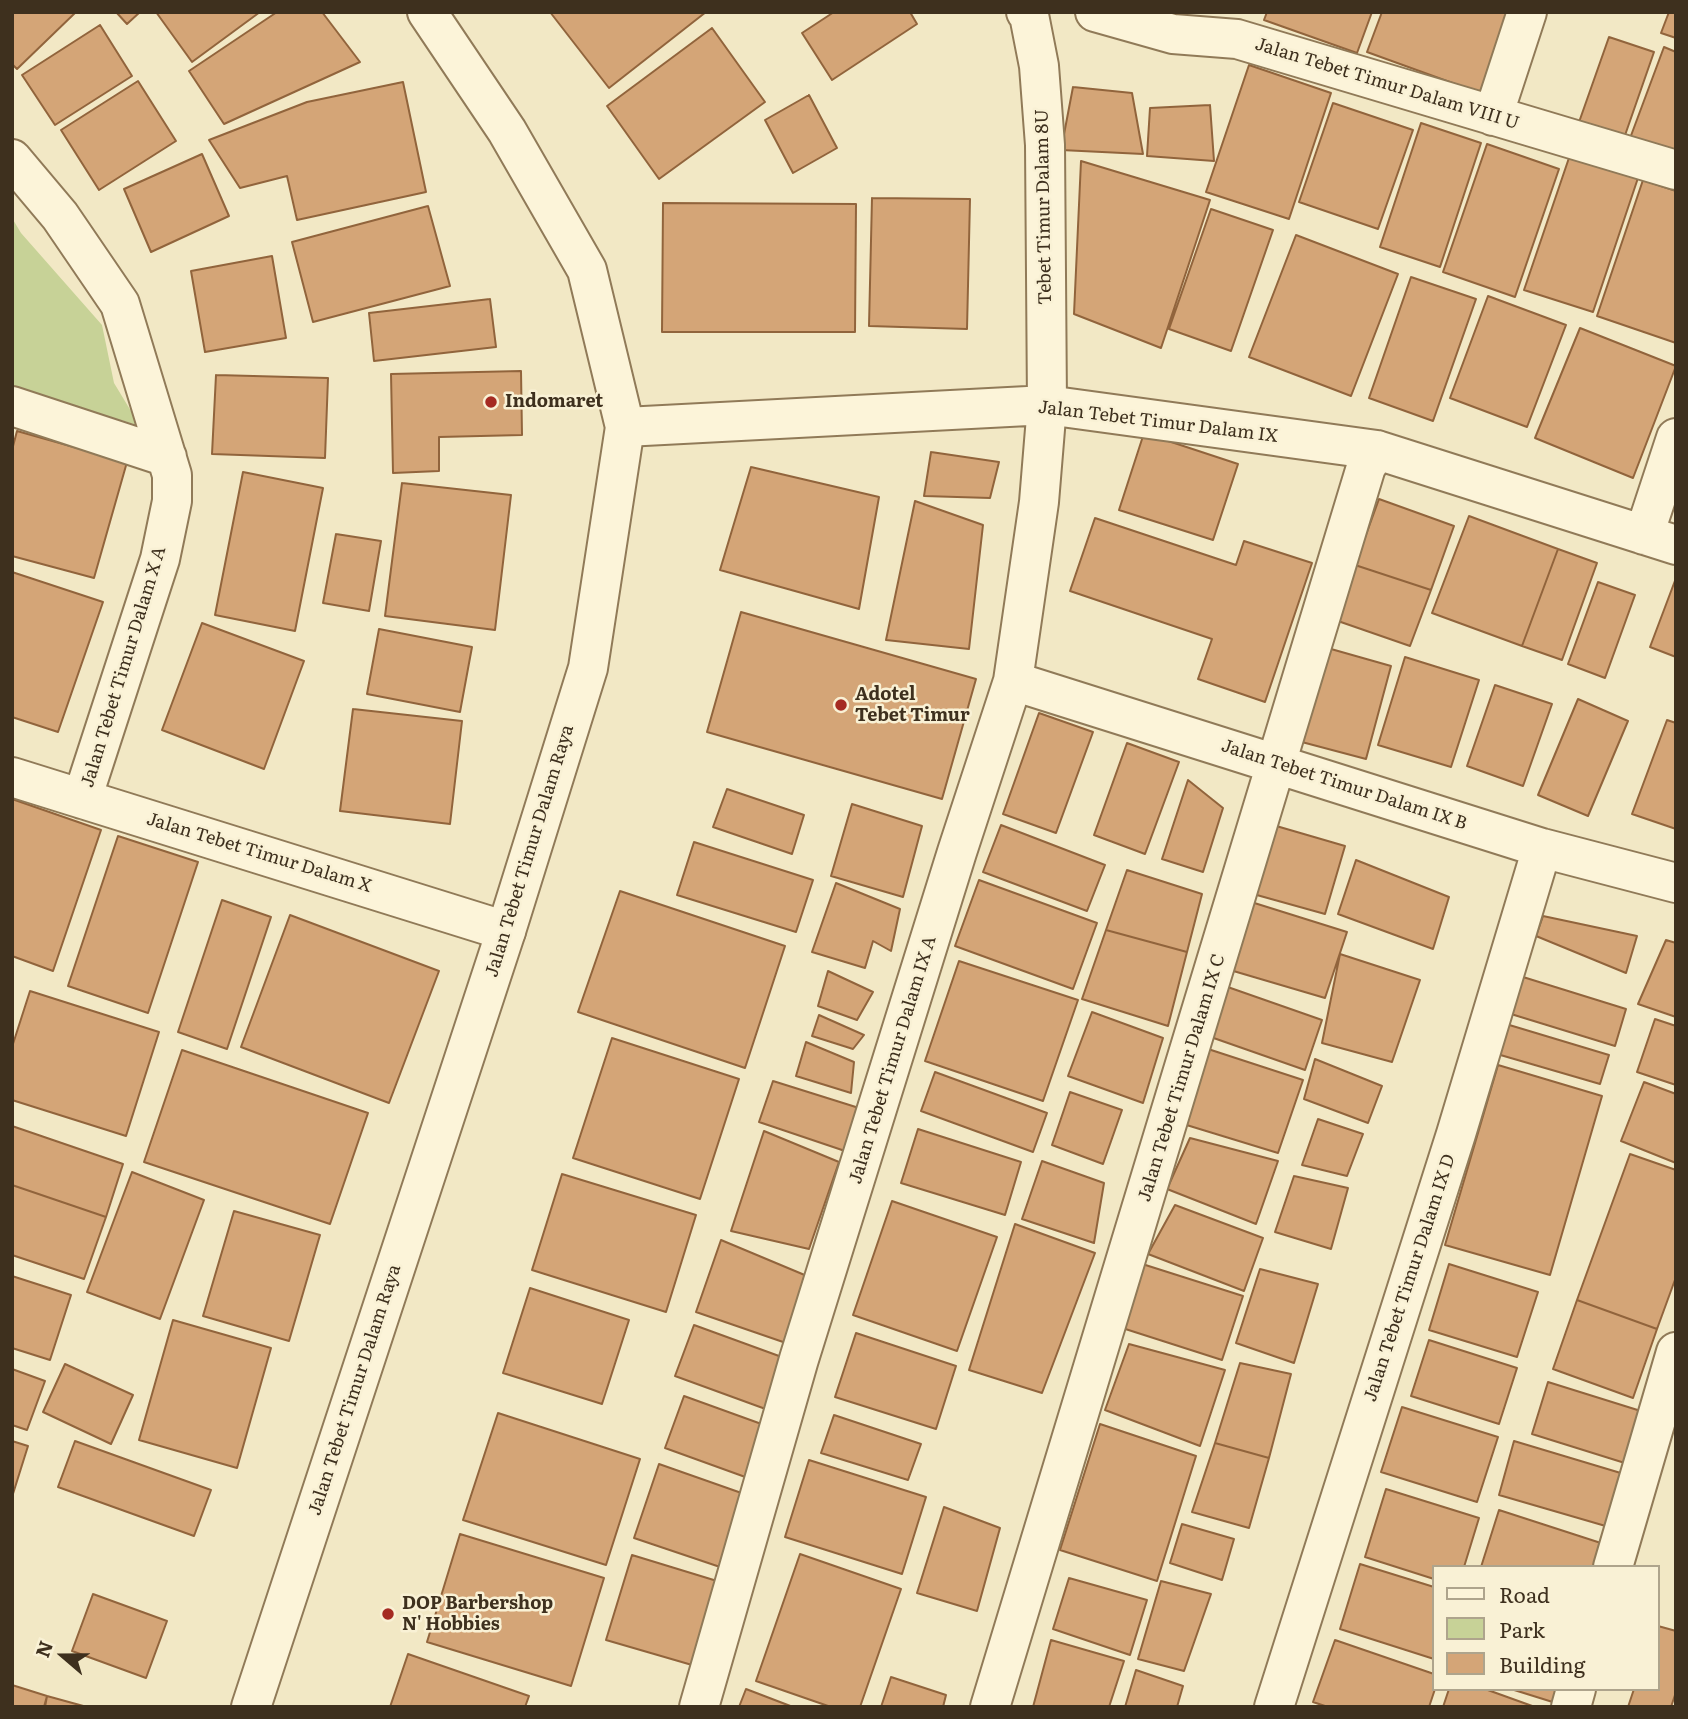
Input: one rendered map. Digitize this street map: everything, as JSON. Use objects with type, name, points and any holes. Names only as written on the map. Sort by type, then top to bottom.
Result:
[{"type":"street","name":"Jalan Tebet Timur Dalam Raya","points":[[251,1707],[506,931],[588,668],[625,426],[587,270],[507,131],[427,12]]},
{"type":"street","name":"Jalan Tebet Timur Dalam VIII U","points":[[1095,12],[1173,34],[1241,26],[1493,116],[1676,170]]},
{"type":"street","points":[[1493,116],[1527,12]]},
{"type":"street","name":"Tebet Timur Dalam 8U","points":[[1034,13],[1045,145],[1047,405]]},
{"type":"street","name":"Jalan Tebet Timur Dalam X A","points":[[12,159],[60,216],[120,304],[172,475],[172,501],[160,559],[82,799]]},
{"type":"street","name":"Jalan Tebet Timur Dalam IX","points":[[625,426],[1047,405],[1377,450],[1660,540]]},
{"type":"street","name":"Jalan Tebet Timur Dalam IX A","points":[[699,1707],[799,1359],[1013,681],[1040,502],[1047,405]]},
{"type":"street","points":[[12,406],[167,457]]},
{"type":"street","points":[[1660,540],[1676,438]]},
{"type":"street","name":"Jalan Tebet Timur Dalam IX C","points":[[990,1707],[1366,467],[1377,450]]},
{"type":"street","name":"Jalan Tebet Timur Dalam IX B","points":[[1013,681],[1542,848],[1676,883]]},
{"type":"street","name":"Jalan Tebet Timur Dalam X","points":[[12,777],[506,931]]},
{"type":"street","name":"Jalan Tebet Timur Dalam IX D","points":[[1274,1707],[1456,1134],[1542,848]]},
{"type":"street","points":[[1613,1565],[1676,1352]]},
{"type":"green space","points":[[12,218],[21,233],[102,325],[114,383],[140,426],[121,420],[122,425],[12,386]]},
{"type":"building","points":[[12,12],[76,12],[17,69],[12,64]]},
{"type":"building","points":[[116,12],[140,12],[127,24]]},
{"type":"building","points":[[156,12],[260,12],[192,62]]},
{"type":"building","points":[[277,12],[322,12],[360,62],[224,124],[189,71]]},
{"type":"building","points":[[550,12],[706,12],[609,88]]},
{"type":"building","points":[[834,12],[910,12],[917,24],[832,80],[802,33]]},
{"type":"building","points":[[1267,12],[1372,12],[1357,53],[1264,20]]},
{"type":"building","points":[[1382,12],[1509,12],[1480,93],[1367,52]]},
{"type":"building","points":[[1669,12],[1676,12],[1676,38],[1661,33]]},
{"type":"building","points":[[100,25],[132,76],[55,125],[22,75]]},
{"type":"building","points":[[712,28],[765,102],[659,179],[607,106]]},
{"type":"building","points":[[1609,37],[1654,52],[1623,141],[1578,125]]},
{"type":"building","points":[[1664,47],[1676,52],[1676,159],[1629,141]]},
{"type":"building","points":[[1249,65],[1331,93],[1289,219],[1206,192]]},
{"type":"building","points":[[138,81],[176,141],[99,190],[61,130]]},
{"type":"building","points":[[403,82],[426,192],[297,220],[287,176],[240,188],[209,140],[307,102]]},
{"type":"building","points":[[1073,87],[1132,93],[1143,154],[1061,150]]},
{"type":"building","points":[[809,95],[837,148],[793,173],[765,120]]},
{"type":"building","points":[[1333,103],[1413,130],[1378,229],[1299,202]]},
{"type":"building","points":[[1210,105],[1214,161],[1147,156],[1150,108]]},
{"type":"building","points":[[1421,123],[1481,143],[1440,267],[1380,247]]},
{"type":"building","points":[[1487,144],[1559,169],[1515,297],[1443,272]]},
{"type":"building","points":[[1571,152],[1639,175],[1593,312],[1524,290]]},
{"type":"building","points":[[202,154],[229,216],[151,252],[124,189]]},
{"type":"building","points":[[1081,161],[1210,200],[1161,348],[1074,314]]},
{"type":"building","points":[[1643,180],[1676,191],[1676,343],[1597,316]]},
{"type":"building","points":[[872,198],[970,199],[967,329],[869,326]]},
{"type":"building","points":[[663,203],[856,204],[855,332],[662,332]]},
{"type":"building","points":[[428,206],[450,286],[313,322],[292,242]]},
{"type":"building","points":[[1211,209],[1273,230],[1231,351],[1169,329]]},
{"type":"building","points":[[1296,235],[1398,274],[1351,396],[1249,357]]},
{"type":"building","points":[[272,256],[286,338],[205,352],[191,271]]},
{"type":"building","points":[[1411,277],[1476,299],[1433,421],[1369,398]]},
{"type":"building","points":[[1488,296],[1566,325],[1527,427],[1450,398]]},
{"type":"building","points":[[490,299],[496,347],[374,361],[369,313]]},
{"type":"building","points":[[1580,328],[1676,366],[1633,478],[1535,438]]},
{"type":"building","points":[[521,371],[522,435],[439,437],[439,471],[393,473],[391,374]]},
{"type":"building","points":[[216,375],[328,378],[325,458],[212,454]]},
{"type":"building","points":[[17,431],[127,462],[94,578],[12,556],[12,450]]},
{"type":"building","points":[[1144,433],[1238,464],[1213,540],[1119,510]]},
{"type":"building","points":[[931,452],[999,462],[990,498],[924,496]]},
{"type":"building","points":[[751,467],[879,497],[859,609],[720,570]]},
{"type":"building","points":[[243,472],[323,488],[295,631],[215,615]]},
{"type":"building","points":[[402,483],[511,495],[495,630],[385,616]]},
{"type":"building","points":[[1379,499],[1454,526],[1431,590],[1355,565]]},
{"type":"building","points":[[915,501],[983,525],[969,649],[886,640]]},
{"type":"building","points":[[1469,516],[1558,549],[1522,646],[1432,613]]},
{"type":"building","points":[[1095,518],[1236,565],[1244,541],[1312,563],[1265,702],[1198,679],[1212,639],[1070,591]]},
{"type":"building","points":[[336,534],[381,541],[369,611],[323,603]]},
{"type":"building","points":[[1558,549],[1597,563],[1562,660],[1522,646]]},
{"type":"building","points":[[1355,565],[1431,590],[1410,646],[1335,620]]},
{"type":"building","points":[[12,572],[103,602],[58,732],[12,717]]},
{"type":"building","points":[[1676,578],[1676,657],[1650,647]]},
{"type":"building","points":[[1598,582],[1635,595],[1605,678],[1568,664]]},
{"type":"building","name":"Adotel Tebet Timur","points":[[741,612],[976,679],[942,799],[707,732]]},
{"type":"building","points":[[202,623],[304,661],[264,769],[162,730]]},
{"type":"building","points":[[379,629],[472,647],[460,712],[367,694]]},
{"type":"building","points":[[1324,647],[1391,666],[1366,759],[1298,741]]},
{"type":"building","points":[[1405,657],[1479,680],[1451,767],[1378,745]]},
{"type":"building","points":[[1495,685],[1552,704],[1523,786],[1467,766]]},
{"type":"building","points":[[1578,699],[1628,721],[1588,816],[1538,795]]},
{"type":"building","points":[[353,709],[462,721],[450,824],[340,811]]},
{"type":"building","points":[[1039,713],[1093,732],[1056,833],[1003,814]]},
{"type":"building","points":[[1667,720],[1676,723],[1676,829],[1632,814]]},
{"type":"building","points":[[1127,743],[1179,762],[1145,854],[1094,835]]},
{"type":"building","points":[[1188,780],[1223,808],[1203,872],[1162,859]]},
{"type":"building","points":[[727,789],[804,815],[792,854],[713,827]]},
{"type":"building","points":[[12,799],[101,830],[53,971],[12,956]]},
{"type":"building","points":[[852,804],[922,826],[903,897],[831,876]]},
{"type":"building","points":[[1266,823],[1345,846],[1325,914],[1246,892]]},
{"type":"building","points":[[1001,825],[1105,865],[1087,911],[983,872]]},
{"type":"building","points":[[118,836],[198,862],[148,1013],[68,986]]},
{"type":"building","points":[[694,842],[813,880],[796,932],[677,895]]},
{"type":"building","points":[[1356,860],[1449,897],[1433,949],[1338,914]]},
{"type":"building","points":[[1127,870],[1202,894],[1187,952],[1106,930]]},
{"type":"building","points":[[979,880],[1097,923],[1073,989],[955,946]]},
{"type":"building","points":[[836,883],[900,909],[891,951],[873,941],[865,968],[812,952]]},
{"type":"building","points":[[620,891],[785,946],[745,1068],[578,1012]]},
{"type":"building","points":[[222,900],[271,917],[227,1049],[178,1032]]},
{"type":"building","points":[[1248,901],[1347,932],[1325,998],[1230,970]]},
{"type":"building","points":[[290,915],[439,971],[389,1103],[241,1047]]},
{"type":"building","points":[[1543,916],[1637,936],[1626,973],[1536,936]]},
{"type":"building","points":[[1106,930],[1187,952],[1168,1026],[1082,999]]},
{"type":"building","points":[[1666,940],[1676,943],[1676,1017],[1638,1004]]},
{"type":"building","points":[[1340,954],[1420,980],[1392,1062],[1322,1043]]},
{"type":"building","points":[[959,961],[1078,1000],[1043,1101],[925,1061]]},
{"type":"building","points":[[828,971],[873,992],[857,1020],[818,1006]]},
{"type":"building","points":[[1523,977],[1626,1009],[1615,1046],[1511,1014]]},
{"type":"building","points":[[1222,985],[1322,1020],[1305,1070],[1205,1035]]},
{"type":"building","points":[[30,991],[159,1032],[126,1136],[12,1100],[12,1047]]},
{"type":"building","points":[[1092,1012],[1163,1038],[1143,1103],[1068,1076]]},
{"type":"building","points":[[819,1015],[864,1035],[853,1049],[812,1036]]},
{"type":"building","points":[[1655,1019],[1676,1026],[1676,1085],[1637,1072]]},
{"type":"building","points":[[1506,1024],[1609,1055],[1600,1084],[1497,1054]]},
{"type":"building","points":[[612,1038],[739,1079],[700,1199],[573,1158]]},
{"type":"building","points":[[806,1042],[854,1062],[851,1093],[796,1076]]},
{"type":"building","points":[[1205,1048],[1303,1080],[1278,1153],[1180,1123]]},
{"type":"building","points":[[182,1050],[368,1113],[330,1224],[144,1162]]},
{"type":"building","points":[[1315,1059],[1382,1086],[1368,1123],[1304,1099]]},
{"type":"building","points":[[1498,1065],[1602,1096],[1550,1275],[1445,1245]]},
{"type":"building","points":[[935,1072],[1047,1113],[1033,1152],[921,1111]]},
{"type":"building","points":[[773,1081],[859,1108],[845,1151],[759,1122]]},
{"type":"building","points":[[1644,1082],[1676,1094],[1676,1163],[1621,1141]]},
{"type":"building","points":[[1070,1092],[1122,1110],[1103,1164],[1052,1145]]},
{"type":"building","points":[[1318,1119],[1363,1134],[1347,1176],[1302,1165]]},
{"type":"building","points":[[12,1126],[123,1164],[106,1217],[12,1185]]},
{"type":"building","points":[[918,1129],[1021,1162],[1005,1215],[901,1183]]},
{"type":"building","points":[[764,1131],[839,1162],[809,1249],[731,1231]]},
{"type":"building","points":[[1190,1138],[1278,1161],[1256,1224],[1167,1189]]},
{"type":"building","points":[[1630,1154],[1676,1170],[1676,1277],[1657,1329],[1577,1300]]},
{"type":"building","points":[[1042,1161],[1104,1183],[1094,1243],[1022,1219]]},
{"type":"building","points":[[132,1172],[204,1200],[160,1319],[87,1292]]},
{"type":"building","points":[[562,1174],[696,1215],[666,1312],[532,1270]]},
{"type":"building","points":[[1294,1176],[1348,1188],[1331,1249],[1275,1232]]},
{"type":"building","points":[[12,1185],[106,1217],[84,1279],[12,1255]]},
{"type":"building","points":[[892,1201],[997,1237],[957,1351],[853,1315]]},
{"type":"building","points":[[1175,1205],[1263,1238],[1244,1291],[1148,1254]]},
{"type":"building","points":[[234,1211],[320,1235],[289,1341],[203,1316]]},
{"type":"building","points":[[1015,1224],[1095,1253],[1042,1393],[969,1370]]},
{"type":"building","points":[[721,1240],[807,1276],[786,1343],[696,1312]]},
{"type":"building","points":[[1136,1262],[1243,1296],[1222,1360],[1116,1326]]},
{"type":"building","points":[[1449,1264],[1538,1292],[1517,1357],[1429,1330]]},
{"type":"building","points":[[1260,1269],[1318,1284],[1294,1363],[1236,1343]]},
{"type":"building","points":[[12,1276],[71,1295],[50,1360],[12,1348]]},
{"type":"building","points":[[530,1288],[629,1320],[602,1404],[503,1373]]},
{"type":"building","points":[[1577,1300],[1657,1329],[1633,1398],[1553,1369]]},
{"type":"building","points":[[173,1320],[271,1348],[237,1468],[139,1440]]},
{"type":"building","points":[[694,1325],[790,1360],[771,1411],[675,1376]]},
{"type":"building","points":[[856,1333],[956,1366],[936,1429],[835,1397]]},
{"type":"building","points":[[1429,1340],[1517,1368],[1499,1424],[1411,1396]]},
{"type":"building","points":[[1129,1344],[1225,1370],[1200,1446],[1105,1410]]},
{"type":"building","points":[[1240,1363],[1291,1374],[1269,1458],[1215,1443]]},
{"type":"building","points":[[65,1364],[133,1395],[111,1444],[43,1412]]},
{"type":"building","points":[[12,1369],[45,1381],[27,1430],[12,1425]]},
{"type":"building","points":[[1548,1382],[1644,1412],[1628,1464],[1532,1434]]},
{"type":"building","points":[[684,1396],[767,1426],[748,1478],[665,1448]]},
{"type":"building","points":[[1402,1407],[1498,1437],[1477,1502],[1381,1472]]},
{"type":"building","points":[[498,1413],[640,1459],[606,1565],[463,1520]]},
{"type":"building","points":[[834,1415],[921,1444],[908,1480],[821,1453]]},
{"type":"building","points":[[1100,1424],[1196,1456],[1157,1581],[1060,1550]]},
{"type":"building","points":[[12,1441],[28,1446],[12,1497]]},
{"type":"building","points":[[75,1441],[211,1490],[194,1536],[58,1487]]},
{"type":"building","points":[[1514,1441],[1624,1474],[1609,1527],[1499,1495]]},
{"type":"building","points":[[1215,1443],[1269,1458],[1249,1528],[1192,1512]]},
{"type":"building","points":[[809,1460],[926,1497],[902,1574],[785,1537]]},
{"type":"building","points":[[659,1464],[750,1496],[726,1569],[634,1538]]},
{"type":"building","points":[[1386,1489],[1479,1518],[1465,1565],[1432,1565],[1432,1578],[1365,1557]]},
{"type":"building","points":[[944,1507],[1000,1528],[977,1611],[917,1593]]},
{"type":"building","points":[[1499,1510],[1607,1545],[1601,1565],[1482,1565]]},
{"type":"building","points":[[1182,1524],[1234,1539],[1222,1580],[1170,1563]]},
{"type":"building","points":[[460,1534],[604,1578],[571,1686],[427,1642]]},
{"type":"building","points":[[800,1554],[901,1589],[860,1707],[831,1707],[756,1681]]},
{"type":"building","points":[[632,1555],[717,1581],[692,1665],[606,1640]]},
{"type":"building","points":[[1360,1564],[1432,1586],[1432,1658],[1340,1629]]},
{"type":"building","points":[[1069,1578],[1147,1600],[1130,1655],[1053,1629]]},
{"type":"building","points":[[1161,1581],[1211,1594],[1184,1671],[1138,1659]]},
{"type":"building","points":[[93,1594],[167,1621],[146,1678],[72,1651]]},
{"type":"building","points":[[1660,1627],[1676,1631],[1676,1692],[1671,1707],[1628,1707],[1633,1691],[1660,1691]]},
{"type":"building","points":[[1051,1640],[1124,1661],[1109,1707],[1033,1707]]},
{"type":"building","points":[[1335,1640],[1432,1673],[1432,1691],[1434,1691],[1429,1707],[1328,1707],[1313,1702]]},
{"type":"building","points":[[408,1654],[529,1696],[525,1707],[390,1707]]},
{"type":"building","points":[[1136,1670],[1183,1686],[1177,1707],[1125,1707]]},
{"type":"building","points":[[891,1677],[946,1695],[943,1707],[881,1707]]},
{"type":"building","points":[[12,1685],[47,1696],[44,1707],[12,1707]]},
{"type":"building","points":[[746,1689],[793,1707],[739,1707]]},
{"type":"building","points":[[1448,1691],[1491,1691],[1535,1707],[1443,1707]]},
{"type":"building","points":[[1517,1691],[1562,1691],[1559,1704]]},
{"type":"building","points":[[47,1696],[87,1707],[45,1707]]},
{"type":"place","name":"Indomaret","points":[[491,402]]},
{"type":"place","name":"Adotel Tebet Timur","points":[[841,705]]},
{"type":"place","name":"DOP Barbershop N' Hobbies","points":[[388,1614]]}]
